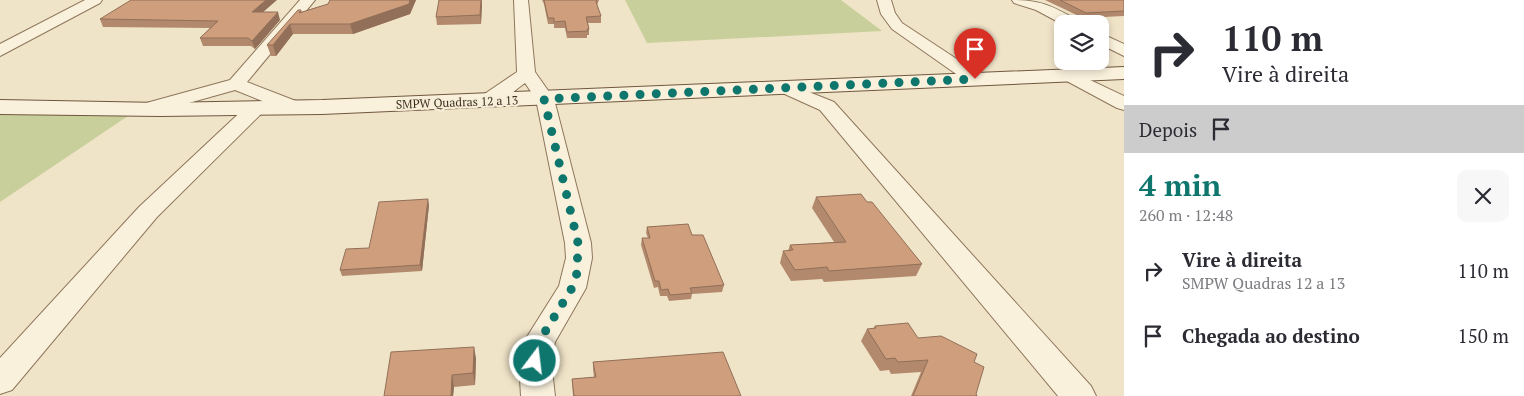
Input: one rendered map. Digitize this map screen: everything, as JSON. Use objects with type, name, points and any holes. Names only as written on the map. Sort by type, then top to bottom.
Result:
[{"type":"street","points":[[0,51],[95,0]]},
{"type":"street","points":[[146,109],[236,84],[308,0]]},
{"type":"street","points":[[521,0],[526,74],[531,78],[544,99],[578,243],[579,258],[572,288],[540,340],[535,361],[538,396]]},
{"type":"street","points":[[884,0],[888,14],[897,26],[975,79]]},
{"type":"street","points":[[1019,0],[1041,7],[1057,15]]},
{"type":"street","points":[[1109,43],[1124,51]]},
{"type":"street","name":"SMPW Quadras 12 a 13","points":[[0,107],[256,108],[544,99],[784,87],[829,96],[975,79],[1124,72]]},
{"type":"street","points":[[487,101],[526,74]]},
{"type":"street","points":[[1069,75],[1124,104]]},
{"type":"street","points":[[236,84],[294,107]]},
{"type":"street","points":[[829,96],[1079,396]]},
{"type":"street","points":[[0,380],[148,212],[256,108]]},
{"type":"green space","points":[[625,0],[841,0],[882,31],[647,43]]},
{"type":"green space","points":[[0,103],[137,110],[0,202]]},
{"type":"building","points":[[131,0],[266,0],[252,12],[278,12],[252,41],[248,38],[200,38],[218,21],[100,19]]},
{"type":"building","points":[[330,0],[410,0],[409,4],[350,24],[290,24],[273,45],[267,45],[298,10],[301,10],[299,13],[328,4]]},
{"type":"building","points":[[439,0],[481,0],[480,15],[436,17]]},
{"type":"building","points":[[544,0],[597,0],[601,16],[586,17],[588,31],[567,32],[565,21],[554,22],[554,18],[548,18]]},
{"type":"building","points":[[1060,0],[1124,0],[1124,11],[1086,13]]},
{"type":"building","points":[[861,194],[867,202],[872,202],[922,264],[829,271],[827,267],[795,270],[783,251],[793,250],[790,245],[846,242],[816,197]]},
{"type":"building","points":[[428,199],[420,265],[340,270],[346,249],[369,248],[379,202]]},
{"type":"building","points":[[688,224],[692,235],[703,235],[724,285],[690,288],[692,293],[670,295],[668,289],[661,290],[659,281],[655,281],[642,238],[650,238],[647,227]]},
{"type":"building","points":[[908,323],[918,338],[941,336],[977,354],[974,362],[984,367],[977,396],[913,396],[928,360],[898,362],[895,358],[886,359],[867,329],[876,328],[875,326]]},
{"type":"building","points":[[474,347],[473,373],[452,375],[451,396],[384,396],[391,352]]},
{"type":"building","points":[[723,352],[741,396],[574,396],[572,379],[596,377],[593,362]]},
{"type":"route","points":[[535,361],[540,340],[572,288],[579,258],[578,243],[544,99],[975,79]]}]
